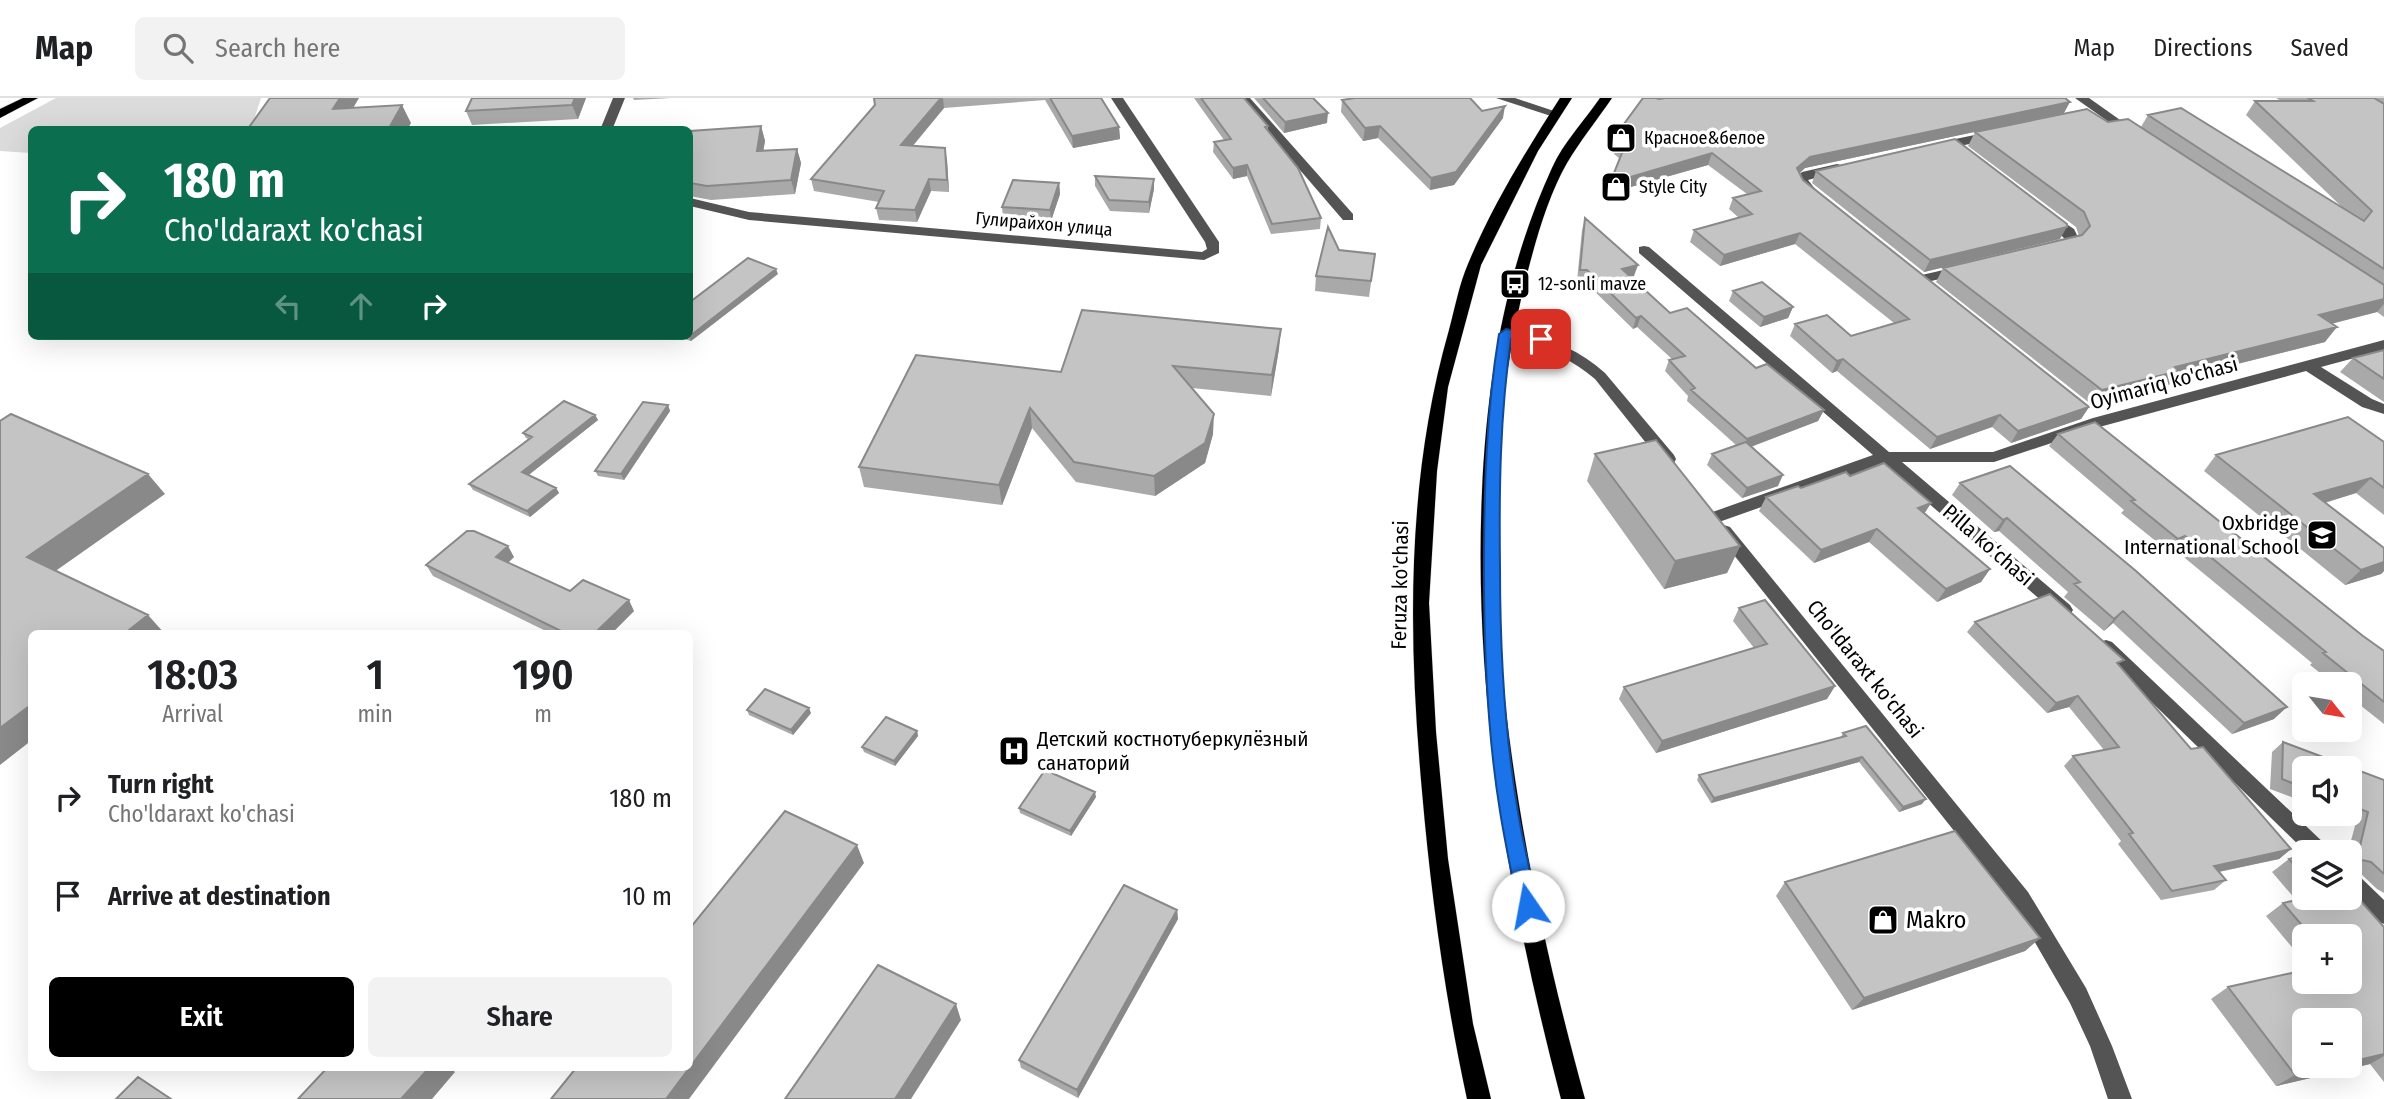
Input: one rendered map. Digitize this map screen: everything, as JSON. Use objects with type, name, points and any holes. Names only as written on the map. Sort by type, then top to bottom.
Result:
[{"type":"main road","points":[[0,103],[9,98]]},
{"type":"main road","points":[[0,114],[32,98]]},
{"type":"main road","points":[[1573,1099],[1555,1033],[1509,812],[1492,647],[1491,497],[1496,395],[1515,284],[1549,189],[1580,131],[1606,98]]},
{"type":"main road","name":"Feruza ko'chasi","points":[[1479,1099],[1462,1024],[1438,859],[1426,732],[1420,603],[1429,471],[1440,387],[1474,265],[1509,193],[1560,106]]},
{"type":"street","points":[[608,126],[619,98]]},
{"type":"street","name":"Гулирайхон улица","points":[[693,203],[749,216],[1203,256],[1214,250],[1117,98]]},
{"type":"street","points":[[1244,98],[1349,217]]},
{"type":"street","points":[[1502,98],[1560,106]]},
{"type":"street","points":[[2081,98],[2094,113],[2146,142]]},
{"type":"street","points":[[1927,149],[1959,148],[2007,132]]},
{"type":"street","points":[[1825,204],[1804,187],[1801,180],[1806,175],[1846,166]]},
{"type":"street","points":[[2038,208],[2069,233],[2072,239],[2068,244],[2043,250]]},
{"type":"street","name":"Pilla ko‘chasi","points":[[1644,250],[2086,629],[2307,840]]},
{"type":"street","points":[[1918,280],[1980,265]]},
{"type":"street","points":[[1506,334],[1549,342],[1587,364],[1633,415],[1681,476]]},
{"type":"street","name":"Oyimariq ko'chasi","points":[[1709,513],[1885,457],[1994,457],[2092,418],[2309,366],[2384,345]]},
{"type":"street","points":[[2309,366],[2367,404],[2384,409]]},
{"type":"street","name":"Cho'ldaraxt ko'chasi","points":[[1709,513],[2021,899],[2050,941],[2080,996],[2108,1062],[2120,1099]]},
{"type":"street","points":[[2362,892],[2383,912]]},
{"type":"shaded area","points":[[56,98],[261,98],[252,126],[28,126],[28,153],[0,151],[0,128]]},
{"type":"building","points":[[270,98],[340,98],[333,109],[402,105],[390,126],[250,126]]},
{"type":"building","points":[[472,98],[575,98],[572,105],[466,111]]},
{"type":"building","points":[[874,98],[941,98],[901,145],[945,148],[947,180],[929,179],[915,210],[876,208],[884,191],[811,179],[875,105]]},
{"type":"building","points":[[1050,98],[1101,98],[1119,127],[1072,136]]},
{"type":"building","points":[[1201,98],[1244,98],[1298,168],[1321,218],[1272,224],[1247,165],[1233,168],[1214,142],[1231,139]]},
{"type":"building","points":[[1263,98],[1313,98],[1328,113],[1285,122]]},
{"type":"building","points":[[1470,98],[1482,111],[1505,106],[1456,172],[1431,178],[1380,126],[1365,128],[1342,100]]},
{"type":"building","points":[[1643,98],[2065,98],[2070,102],[1810,157],[1797,168],[1803,180],[2089,407],[2018,431],[2000,415],[1937,437],[1843,359],[1837,361],[1795,324],[1827,315],[1851,336],[1909,319],[1800,233],[1724,255],[1694,230],[1752,214],[1733,198],[1761,191],[1712,153],[1610,183],[1624,148],[1617,142],[1621,128]]},
{"type":"building","points":[[2308,98],[2374,98],[2384,104],[2384,269],[2148,115],[2181,108],[2364,221],[2372,211],[2255,101],[2313,101]]},
{"type":"building","points":[[2087,109],[2108,122],[2128,119],[2384,285],[2384,299],[2319,315],[2337,327],[2175,367],[2179,371],[2102,390],[1943,268],[2082,235],[2090,226],[2084,212],[1975,132]]},
{"type":"building","points":[[761,126],[757,151],[797,149],[791,180],[707,186],[693,184],[693,131]]},
{"type":"building","points":[[1955,139],[2067,224],[2067,227],[1930,260],[1816,171]]},
{"type":"building","points":[[1095,176],[1154,179],[1149,202],[1109,200]]},
{"type":"building","points":[[1013,180],[1059,183],[1050,210],[1002,207]]},
{"type":"building","points":[[1585,218],[1638,265],[1622,269],[1670,313],[1687,308],[1756,368],[1767,364],[1824,410],[1747,439],[1691,390],[1695,388],[1669,360],[1685,356],[1641,316],[1636,318],[1587,270],[1580,270]]},
{"type":"building","points":[[1328,227],[1339,250],[1375,254],[1371,281],[1316,276]]},
{"type":"building","points":[[748,258],[776,269],[693,334],[693,300]]},
{"type":"building","points":[[1762,282],[1793,307],[1764,317],[1733,291]]},
{"type":"building","points":[[1082,310],[1281,329],[1272,375],[1173,366],[1214,414],[1205,443],[1154,476],[1074,462],[1030,408],[999,485],[859,467],[916,355],[1061,372]]},
{"type":"building","points":[[2384,350],[2384,379],[2353,358]]},
{"type":"building","points":[[564,401],[595,415],[522,472],[556,488],[527,511],[469,484],[532,437],[523,433]]},
{"type":"building","points":[[643,402],[668,405],[621,474],[595,471]]},
{"type":"building","points":[[11,414],[148,474],[27,557],[148,615],[129,630],[28,630],[28,707],[0,728],[0,421]]},
{"type":"building","points":[[2348,417],[2384,442],[2384,488],[2371,478],[2314,494],[2384,548],[2384,562],[2361,570],[2216,455]]},
{"type":"building","points":[[2095,422],[2384,651],[2384,702],[2362,684],[2362,672],[2347,672],[2185,536],[2178,539],[2131,501],[2135,500],[2058,434]]},
{"type":"building","points":[[1656,440],[1740,546],[1675,561],[1595,454]]},
{"type":"building","points":[[1746,442],[1783,475],[1747,488],[1712,454]]},
{"type":"building","points":[[1884,463],[1931,503],[1918,508],[1990,569],[1946,589],[1877,529],[1821,550],[1766,497],[1846,472],[1850,476]]},
{"type":"building","points":[[2010,466],[2136,571],[2287,707],[2244,723],[2123,611],[2114,619],[2074,584],[2080,582],[2007,518],[2003,520],[1960,483]]},
{"type":"building","points":[[467,531],[474,531],[508,546],[496,557],[570,591],[583,580],[629,600],[598,630],[559,630],[426,565]]},
{"type":"building","points":[[2050,594],[2124,660],[2117,663],[2191,749],[2203,747],[2291,849],[2214,866],[2226,880],[2172,891],[2129,834],[2133,833],[2073,756],[2119,747],[2078,696],[2056,703],[1975,622]]},
{"type":"building","points":[[1765,600],[1835,686],[1662,741],[1624,687],[1767,644],[1739,608]]},
{"type":"building","points":[[765,689],[809,708],[791,730],[747,710]]},
{"type":"building","points":[[886,717],[917,731],[894,761],[862,747]]},
{"type":"building","points":[[1866,726],[1926,799],[1903,807],[1862,757],[1714,798],[1699,775],[1846,736],[1843,733]]},
{"type":"building","points":[[2283,742],[2320,756],[2292,756],[2292,783],[2282,779]]},
{"type":"building","points":[[1045,770],[1095,792],[1070,831],[1019,808]]},
{"type":"building","points":[[2362,772],[2384,780],[2384,874],[2371,862],[2362,860],[2361,840],[2368,812],[2362,810]]},
{"type":"building","points":[[785,811],[857,845],[693,1063],[693,924]]},
{"type":"building","points":[[1955,831],[2040,938],[1864,998],[1785,882]]},
{"type":"building","points":[[1124,885],[1177,910],[1077,1090],[1019,1060]]},
{"type":"building","points":[[2292,901],[2292,910],[2362,910],[2362,902],[2384,927],[2384,1054],[2362,1059],[2362,1008],[2292,1008],[2292,1071],[2228,987],[2292,973],[2292,994],[2362,994],[2362,924],[2301,924],[2283,903]]},
{"type":"building","points":[[878,965],[956,1004],[895,1099],[785,1099]]},
{"type":"building","points":[[324,1071],[426,1071],[401,1099],[298,1099]]},
{"type":"building","points":[[574,1071],[687,1071],[666,1099],[551,1099]]},
{"type":"building","points":[[138,1077],[171,1099],[116,1099]]},
{"type":"place","name":"Красное&белое","points":[[1621,138]]},
{"type":"place","name":"Style City","points":[[1616,187]]},
{"type":"place","name":"12-sonli mavze","points":[[1515,284]]},
{"type":"place","name":"Oxbridge International School","points":[[2322,535]]},
{"type":"place","name":"Детский костнотуберкулёзный санаторий","points":[[1014,751]]},
{"type":"place","name":"Makro","points":[[1883,920]]},
{"type":"route","points":[[1528,906],[1509,812],[1500,745],[1492,647],[1491,472],[1496,395],[1506,334],[1541,339]]}]
